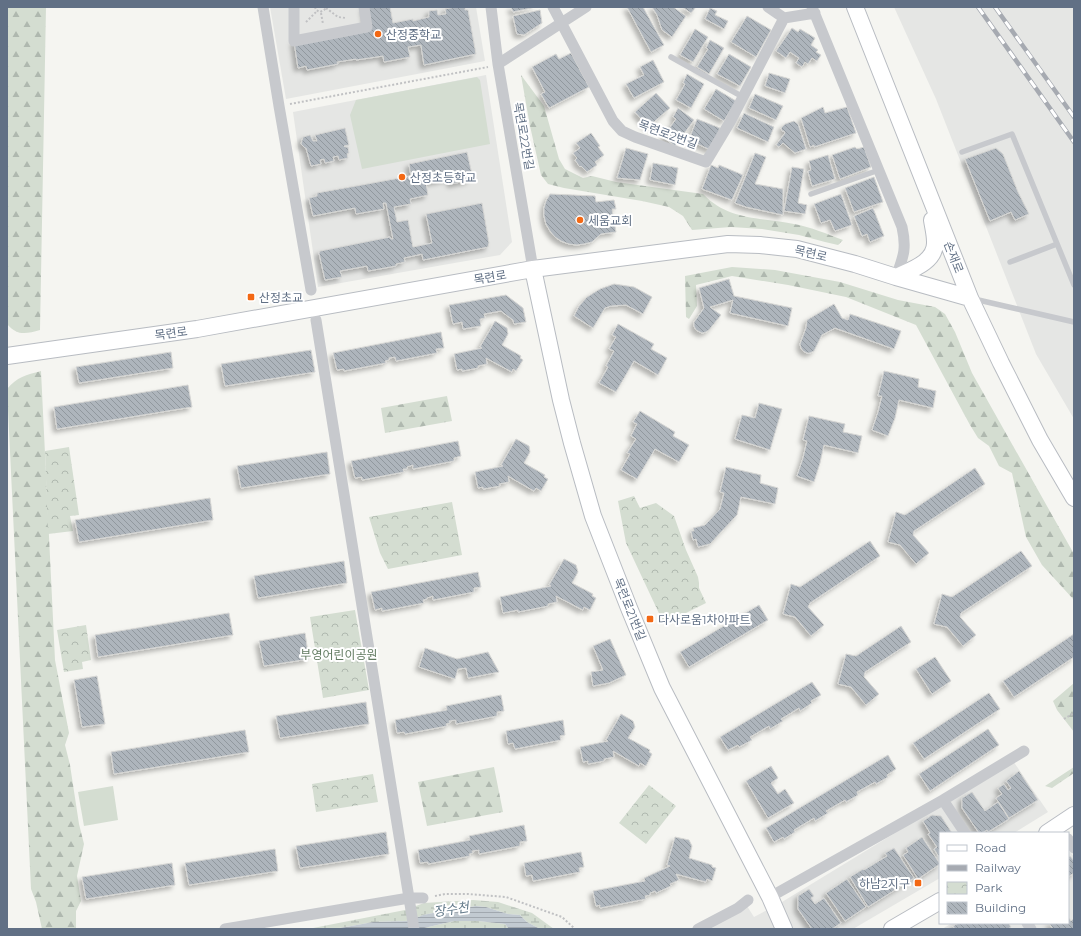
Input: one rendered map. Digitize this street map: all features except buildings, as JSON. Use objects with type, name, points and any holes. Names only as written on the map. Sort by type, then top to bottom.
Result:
[{"type":"main road","name":"손재로","points":[[855,7],[970,298],[1036,433],[1074,498]]},
{"type":"main road","points":[[896,278],[925,263],[933,254],[936,243],[928,192]]},
{"type":"main road","name":"목련로","points":[[7,356],[197,330],[533,269],[728,244],[760,245],[797,249],[855,264],[896,278],[970,298]]},
{"type":"main road","name":"목련로21번길","points":[[533,269],[561,400],[593,516],[662,688],[770,897],[784,929]]},
{"type":"main road","points":[[1057,830],[1074,815]]},
{"type":"main road","points":[[892,929],[939,902]]},
{"type":"street","points":[[263,7],[311,290]]},
{"type":"street","points":[[294,7],[294,41],[368,27],[364,7]]},
{"type":"street","name":"목련로22번길","points":[[491,7],[495,65],[533,269]]},
{"type":"street","points":[[553,7],[562,23]]},
{"type":"street","points":[[495,65],[586,7]]},
{"type":"street","points":[[768,7],[784,18],[814,10],[902,227],[905,241],[904,254],[896,278]]},
{"type":"street","name":"목련로2번길","points":[[562,23],[613,121],[622,131],[706,162],[730,122],[784,18]]},
{"type":"street","points":[[316,320],[414,929]]},
{"type":"street","points":[[770,897],[943,800],[1024,751]]},
{"type":"street","points":[[943,800],[964,832]]},
{"type":"street","points":[[226,929],[424,898]]},
{"type":"street","points":[[698,929],[738,908],[748,900]]},
{"type":"lane","points":[[671,57],[743,97]]},
{"type":"lane","points":[[962,152],[1012,134],[1074,286]]},
{"type":"lane","points":[[811,194],[879,170]]},
{"type":"lane","points":[[1010,262],[1057,244]]},
{"type":"lane","points":[[970,298],[1074,322]]},
{"type":"path","points":[[315,7],[316,10],[321,12]]},
{"type":"path","points":[[321,12],[326,8],[338,17],[350,19]]},
{"type":"path","points":[[321,12],[324,27]]},
{"type":"path","points":[[279,106],[495,65]]},
{"type":"path","points":[[1064,719],[1074,713]]},
{"type":"path","points":[[424,898],[445,894],[506,897],[562,917],[575,929]]},
{"type":"shaded area","name":"산정중학교","points":[[270,7],[476,7],[485,61],[286,99]]},
{"type":"shaded area","points":[[894,7],[1074,7],[1074,419],[1036,354],[936,99]]},
{"type":"shaded area","name":"산정초등학교","points":[[486,75],[512,242],[500,255],[318,287],[293,112]]},
{"type":"shaded area","points":[[1013,761],[1048,812],[1016,832],[939,832],[939,879],[853,929],[705,929],[747,906],[754,917],[782,902]]},
{"type":"shaded area","points":[[1070,851],[1074,857],[1074,929],[942,929],[950,924],[1069,924]]},
{"type":"shaded area","points":[[476,906],[486,907],[508,914],[520,915],[527,922],[540,929],[509,929],[505,924],[478,921],[454,921],[420,929],[335,929],[373,922],[409,921],[423,915]]},
{"type":"green space","points":[[7,7],[46,7],[40,330],[26,333],[14,331],[7,324]]},
{"type":"green space","points":[[521,75],[544,106],[559,159],[565,169],[583,178],[592,176],[616,182],[703,194],[713,203],[734,214],[800,225],[843,240],[838,245],[799,235],[762,229],[731,227],[692,230],[683,216],[669,207],[548,184],[541,175]]},
{"type":"green space","points":[[477,77],[480,80],[490,144],[362,169],[350,115],[356,100]]},
{"type":"green space","points":[[732,267],[775,270],[840,282],[898,300],[935,307],[945,314],[955,332],[972,373],[1074,554],[1074,600],[1042,565],[1026,537],[1012,473],[999,466],[989,446],[978,438],[916,325],[846,297],[788,285],[732,276],[696,285],[697,306],[689,319],[686,317],[685,276]]},
{"type":"green space","points":[[41,371],[55,660],[69,733],[65,745],[84,844],[77,876],[81,901],[76,911],[76,929],[42,929],[36,902],[31,889],[7,389],[22,377]]},
{"type":"green space","points":[[447,396],[452,421],[385,433],[381,408]]},
{"type":"green space","points":[[69,447],[79,515],[70,516],[73,531],[48,534],[45,451]]},
{"type":"green space","points":[[634,496],[640,508],[656,503],[674,516],[686,550],[698,577],[699,588],[706,603],[664,624],[626,543],[618,501]]},
{"type":"green space","points":[[452,502],[462,555],[388,569],[380,553],[369,517]]},
{"type":"green space","name":"부영어린이공원","points":[[355,610],[369,690],[323,698],[310,617]]},
{"type":"green space","points":[[86,625],[91,660],[82,662],[83,669],[64,672],[57,630]]},
{"type":"green space","points":[[1074,683],[1074,732],[1057,710],[1053,701]]},
{"type":"green space","points":[[494,767],[503,812],[427,826],[418,782]]},
{"type":"green space","points":[[1074,767],[1074,773],[1052,788],[1045,786]]},
{"type":"green space","points":[[373,774],[378,802],[316,812],[312,784]]},
{"type":"green space","points":[[649,785],[676,806],[646,844],[619,823]]},
{"type":"green space","points":[[113,786],[118,820],[84,826],[78,792]]},
{"type":"green space","points":[[473,900],[498,902],[532,913],[554,929],[540,929],[527,922],[520,915],[508,914],[486,907],[476,906],[423,915],[409,921],[373,922],[335,929],[308,929],[405,910],[424,903]]},
{"type":"green space","points":[[454,921],[478,921],[505,924],[509,929],[420,929]]},
{"type":"railway","points":[[978,7],[1074,142]]},
{"type":"railway","points":[[995,7],[1074,117]]},
{"type":"place","name":"산정중학교","points":[[378,34]]},
{"type":"place","name":"산정초등학교","points":[[402,177]]},
{"type":"place","name":"세움교회","points":[[580,220]]},
{"type":"place","name":"산정초교","points":[[251,297]]},
{"type":"place","name":"다사로움1차아파트","points":[[650,619]]},
{"type":"place","name":"하남2지구","points":[[918,883]]},
{"type":"water label","name":"장수천","points":[[451,909]]}]
